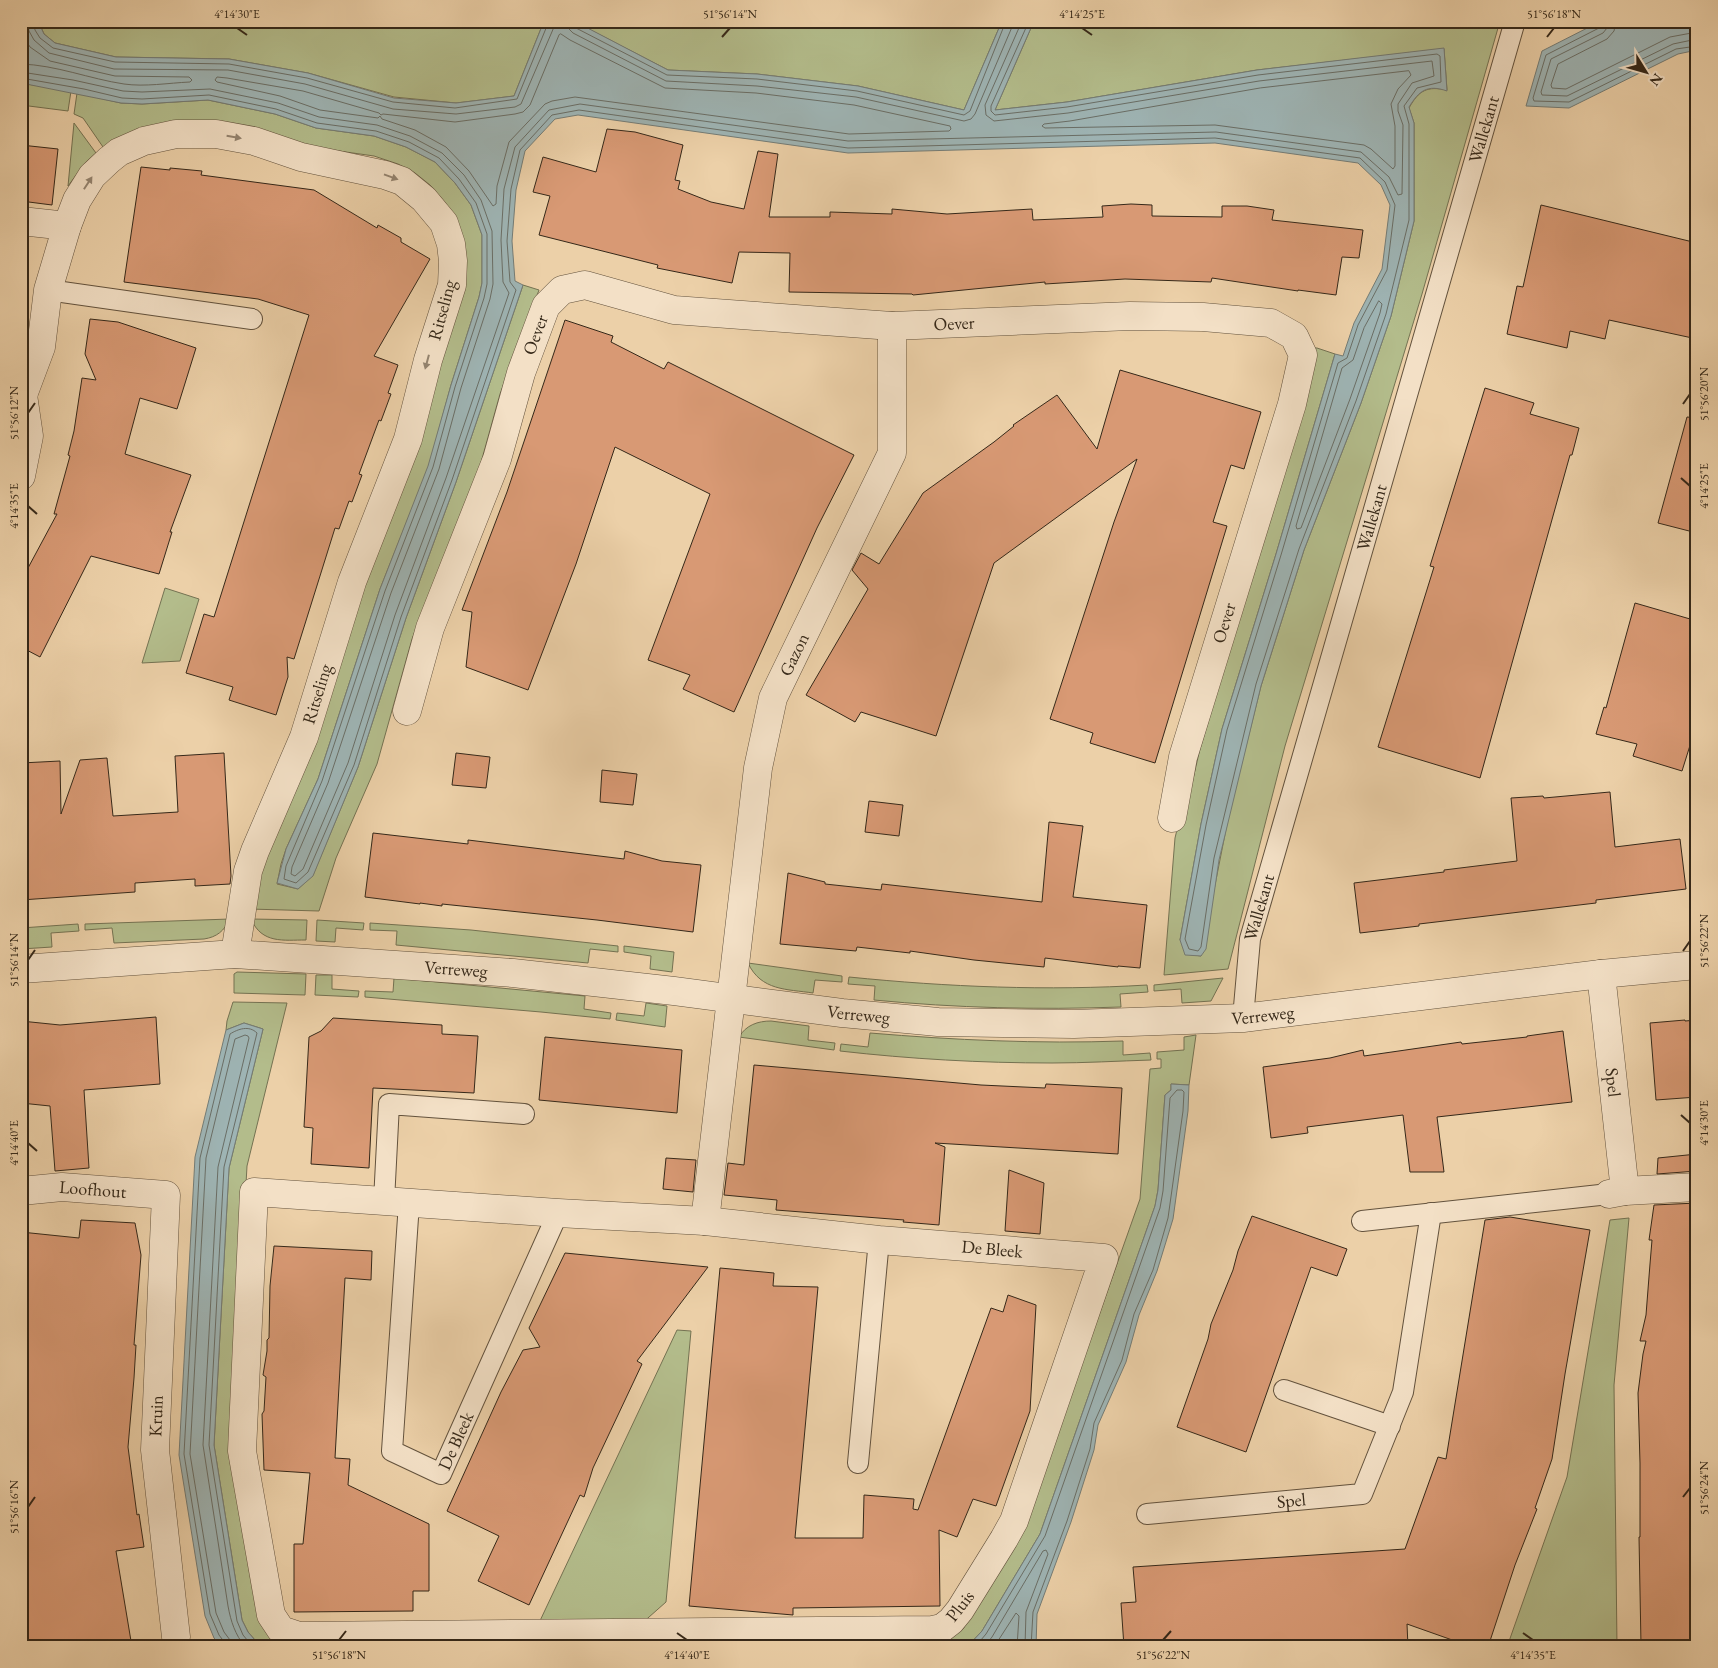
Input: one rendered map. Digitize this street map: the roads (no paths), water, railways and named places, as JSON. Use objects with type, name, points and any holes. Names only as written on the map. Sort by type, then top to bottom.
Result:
[{"type":"street","name":"Ritseling","points":[[22,395],[41,347],[48,290],[67,226],[77,200],[92,176],[119,152],[144,141],[176,134],[216,134],[254,140],[301,157],[385,174],[402,181],[424,198],[444,223],[451,244],[453,261],[452,285],[428,360],[408,439],[352,582],[304,737],[248,871],[235,954]]},
{"type":"street","points":[[21,221],[67,226]]},
{"type":"street","name":"Oever","points":[[406,711],[430,628],[497,459],[521,373],[546,306],[562,290],[584,285],[674,310],[892,326],[1130,316],[1202,317],[1271,323],[1294,336],[1303,355],[1292,404],[1183,757],[1172,818]]},
{"type":"street","name":"Gazon","points":[[732,998],[735,957],[758,768],[773,698],[892,453],[892,326]]},
{"type":"street","points":[[21,476],[29,436],[22,395]]},
{"type":"street","name":"Verreweg","points":[[21,969],[235,954],[513,973],[732,998],[842,1013],[938,1022],[1074,1024],[1243,1018],[1601,974],[1697,965]]},
{"type":"street","name":"Spel","points":[[1601,974],[1617,1192]]},
{"type":"street","points":[[705,1221],[725,1041],[732,998]]},
{"type":"street","name":"Loofhout","points":[[21,1190],[62,1187],[166,1195]]},
{"type":"street","points":[[1617,1192],[1697,1187]]},
{"type":"street","name":"De Bleek","points":[[271,1615],[242,1451],[254,1192],[705,1221],[879,1240],[1104,1258]]},
{"type":"street","name":"Kruin","points":[[166,1195],[155,1450],[176,1637]]},
{"type":"street","name":"Pluis","points":[[271,1615],[281,1630],[299,1636],[933,1630],[942,1628],[960,1610],[1014,1521],[1104,1258]]},
{"type":"lane","name":"Wallekant","points":[[1243,1018],[1252,930],[1515,21]]},
{"type":"lane","points":[[48,290],[252,319]]},
{"type":"lane","points":[[397,1202],[389,1104],[524,1114]]},
{"type":"lane","points":[[1362,1221],[1617,1192]]},
{"type":"lane","name":"De Bleek","points":[[397,1202],[392,1451],[441,1474],[558,1213]]},
{"type":"lane","name":"Spel","points":[[1147,1514],[1362,1494],[1403,1392],[1431,1212]]},
{"type":"lane","points":[[858,1463],[879,1240]]},
{"type":"lane","points":[[1284,1390],[1390,1426]]},
{"type":"water","points":[[21,21],[38,21],[44,34],[55,43],[116,57],[229,59],[308,73],[394,98],[456,103],[514,96],[544,21],[578,21],[578,23],[668,70],[757,74],[858,86],[964,110],[1002,21],[1034,21],[995,110],[1067,102],[1257,70],[1444,48],[1447,91],[1434,88],[1424,90],[1409,107],[1414,123],[1414,221],[1391,316],[1361,403],[1304,550],[1261,686],[1219,860],[1206,949],[1201,956],[1185,955],[1180,940],[1201,824],[1222,729],[1335,354],[1343,356],[1354,323],[1382,269],[1390,205],[1381,185],[1358,163],[1215,143],[848,153],[578,115],[555,119],[525,151],[516,190],[512,241],[515,281],[523,285],[456,482],[406,618],[358,767],[313,876],[298,889],[277,883],[286,849],[318,779],[380,589],[428,466],[479,297],[482,283],[482,235],[471,205],[455,183],[435,162],[406,147],[374,136],[316,128],[275,114],[208,100],[142,104],[121,103],[21,83]]},
{"type":"water","points":[[1601,21],[1697,21],[1697,50],[1678,54],[1569,108],[1526,106],[1542,51]]},
{"type":"water","points":[[244,1023],[263,1029],[229,1168],[214,1445],[242,1620],[248,1632],[261,1647],[222,1647],[214,1638],[205,1616],[179,1455],[195,1157],[226,1030]]},
{"type":"water","points":[[1171,1084],[1189,1085],[1188,1111],[1173,1219],[1157,1271],[1139,1315],[1126,1362],[1098,1425],[1094,1450],[1071,1522],[1037,1614],[1036,1647],[967,1647],[982,1631],[1040,1534],[1155,1206],[1158,1190],[1165,1095],[1171,1090]]}]
